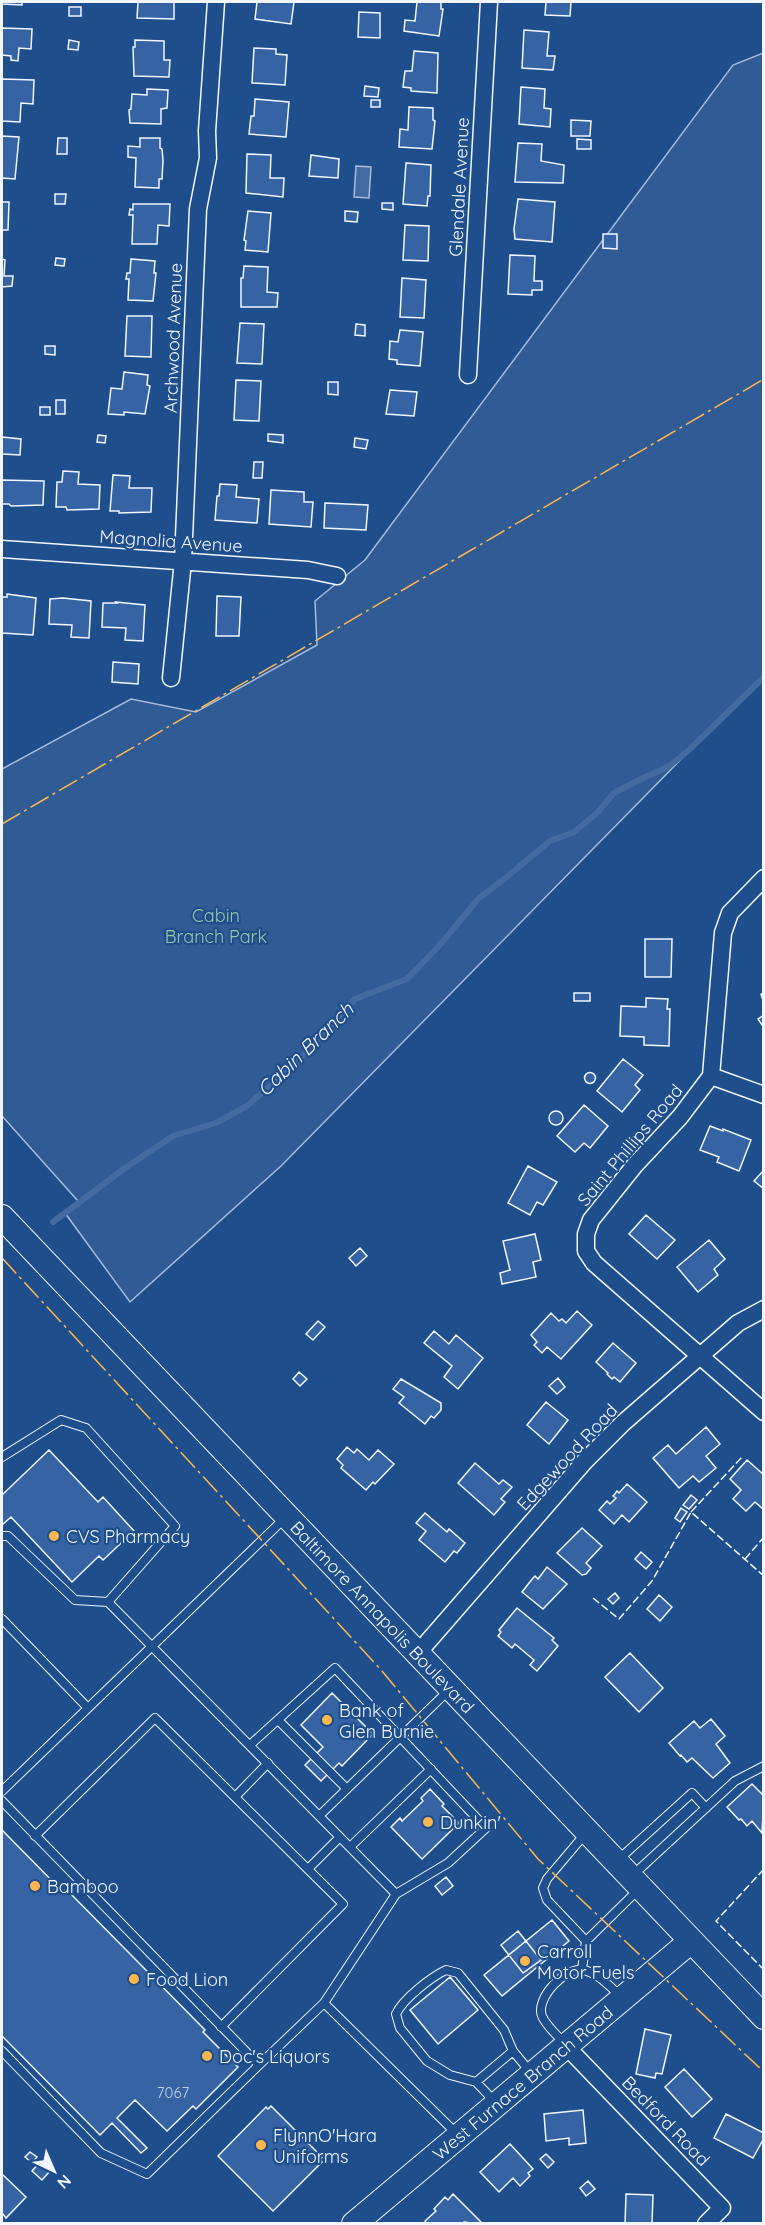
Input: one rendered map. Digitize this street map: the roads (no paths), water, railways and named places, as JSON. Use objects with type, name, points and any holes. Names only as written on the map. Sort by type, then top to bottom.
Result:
[{"type":"main road","name":"Baltimore Annapolis Boulevard","points":[[2,1217],[764,2018]]},
{"type":"main road","name":"West Furnace Branch Road","points":[[354,2223],[691,1941]]},
{"type":"street","name":"Archwood Avenue","points":[[171,678],[183,561],[198,209],[208,158],[207,131],[216,2]]},
{"type":"street","name":"Glendale Avenue","points":[[468,375],[489,2]]},
{"type":"street","name":"Magnolia Avenue","points":[[2,549],[308,570],[336,576]]},
{"type":"street","points":[[764,878],[730,913],[723,933],[711,1076],[764,1095]]},
{"type":"street","name":"Saint Phillips Road","points":[[711,1076],[680,1117],[635,1165],[591,1220],[586,1233],[586,1251],[594,1263],[764,1412]]},
{"type":"street","name":"Edgewood Road","points":[[418,1653],[585,1461],[623,1423],[738,1323],[764,1309]]},
{"type":"street","name":"Bedford Road","points":[[566,2046],[722,2208],[706,2223]]},
{"type":"lane","points":[[2,1457],[61,1420],[86,1428],[175,1526],[108,1602]]},
{"type":"lane","points":[[2,1791],[286,1517]]},
{"type":"lane","points":[[2,1536],[8,1536],[75,1600],[108,1602],[396,1894]]},
{"type":"lane","points":[[2,1619],[88,1708]]},
{"type":"lane","points":[[2,2051],[101,2153],[147,2174],[324,2002],[396,1894],[448,1863],[486,1828],[335,1668],[250,1745]]},
{"type":"lane","points":[[319,1816],[451,1688]]},
{"type":"lane","points":[[35,1836],[155,1718],[343,1904],[221,2027]]},
{"type":"lane","points":[[278,1719],[347,1789]]},
{"type":"lane","points":[[234,1797],[268,1763]]},
{"type":"lane","points":[[629,1876],[735,1781],[764,1766]]},
{"type":"lane","points":[[350,1847],[430,1769]]},
{"type":"lane","points":[[582,1969],[586,1941],[629,1876],[692,1793],[706,1808]]},
{"type":"lane","points":[[2,1801],[259,2065]]},
{"type":"lane","points":[[586,1941],[547,1900],[543,1888],[547,1879],[587,1832]]},
{"type":"lane","points":[[308,1869],[340,1837]]},
{"type":"lane","points":[[566,2046],[542,2016],[541,2007],[550,1988],[568,1972],[582,1969],[591,1972],[623,1998]]},
{"type":"lane","points":[[496,2104],[476,2082],[450,2075],[427,2061],[400,2028],[396,2014],[400,2006],[438,1974],[446,1970],[458,1973],[504,2030],[513,2051],[532,2074]]},
{"type":"lane","points":[[324,2002],[459,2136]]},
{"type":"lane","points":[[476,2082],[513,2051]]},
{"type":"waterway","name":"Cabin Branch","points":[[53,1222],[125,1168],[173,1136],[216,1123],[247,1106],[297,1062],[355,999],[407,979],[439,946],[479,898],[550,841],[574,832],[597,813],[614,793],[668,767],[689,750],[764,677]]},
{"type":"place","name":"CVS Pharmacy","points":[[54,1536]]},
{"type":"place","name":"Bank of Glen Burnie","points":[[327,1720]]},
{"type":"place","name":"Dunkin'","points":[[428,1822]]},
{"type":"place","name":"Bamboo","points":[[35,1886]]},
{"type":"place","name":"Carroll Motor Fuels","points":[[525,1961]]},
{"type":"place","name":"Food Lion","points":[[134,1979]]},
{"type":"place","name":"Doc's Liquors","points":[[207,2056]]},
{"type":"place","name":"FlynnO'Hara Uniforms","points":[[261,2145]]},
{"type":"park label","name":"Cabin Branch Park","points":[[216,925]]}]
